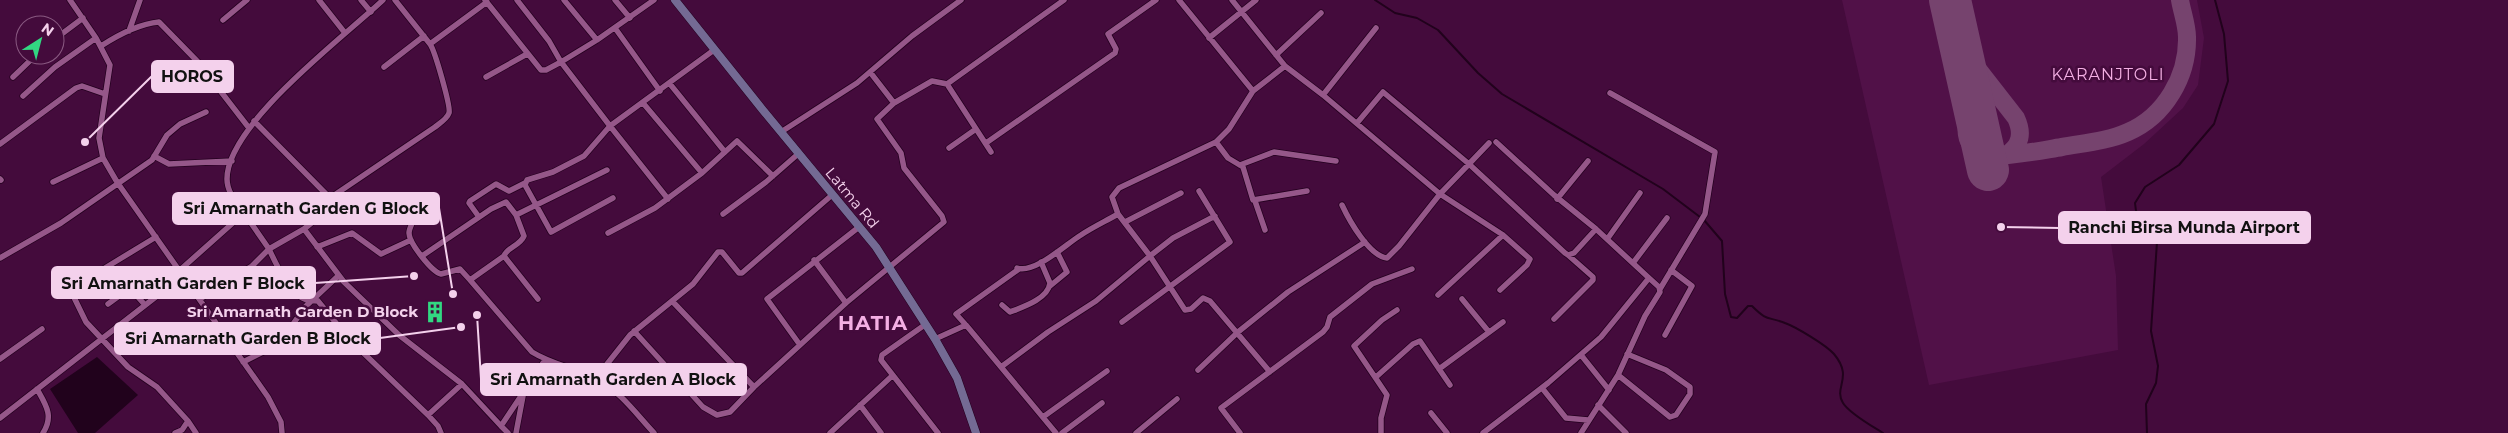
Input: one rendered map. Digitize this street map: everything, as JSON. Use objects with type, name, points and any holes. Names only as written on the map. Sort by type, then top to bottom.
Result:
[{"type":"street","points":[[70,0],[101,46],[110,65],[99,138],[103,158],[274,407],[281,422],[282,433]]},
{"type":"street","points":[[129,31],[140,0]]},
{"type":"street","points":[[223,20],[247,0]]},
{"type":"street","points":[[319,0],[345,34]]},
{"type":"street","points":[[361,0],[371,12]]},
{"type":"street","points":[[383,0],[303,70],[249,128],[232,161],[227,178],[228,189],[269,249],[281,273],[293,289],[308,301],[314,300],[321,303],[350,340],[428,415],[438,426],[440,433]]},
{"type":"street","points":[[200,299],[252,266],[269,249],[304,229],[315,220],[330,201],[330,198],[435,127],[448,115],[449,107],[442,85],[438,62],[430,44],[395,0]]},
{"type":"street","points":[[517,0],[549,41],[561,62],[668,199]]},
{"type":"street","points":[[564,0],[597,40]]},
{"type":"street","points":[[615,0],[630,18]]},
{"type":"street","points":[[430,44],[486,1],[527,54],[543,70],[561,62],[597,40],[654,0]]},
{"type":"street","name":"Latma Rd","points":[[675,0],[890,268],[936,339],[962,390],[976,433]]},
{"type":"street","points":[[945,0],[949,8]]},
{"type":"street","points":[[781,132],[823,107],[961,0]]},
{"type":"street","points":[[947,84],[1064,0]]},
{"type":"street","points":[[986,143],[1114,55],[1116,51],[1108,34],[1156,0]]},
{"type":"street","points":[[1179,0],[1253,91]]},
{"type":"street","points":[[1232,0],[1285,66],[1323,95],[1440,194],[1502,235],[1530,259],[1500,290]]},
{"type":"street","points":[[1209,38],[1243,13],[1256,0]]},
{"type":"street","points":[[1276,55],[1321,13]]},
{"type":"street","points":[[65,32],[83,18]]},
{"type":"street","points":[[101,46],[129,31],[150,23],[159,22],[198,62],[249,128]]},
{"type":"street","points":[[615,28],[660,91]]},
{"type":"street","points":[[1323,95],[1376,28]]},
{"type":"street","points":[[384,67],[424,36]]},
{"type":"street","points":[[23,96],[55,67],[96,38]]},
{"type":"street","points":[[479,217],[471,206],[470,201],[496,184],[509,190],[525,183],[527,180],[553,172],[584,156],[610,126],[714,50]]},
{"type":"street","points":[[486,77],[527,54]]},
{"type":"street","points":[[13,77],[26,65]]},
{"type":"street","points":[[1270,372],[1238,332],[1207,298],[1202,298],[1186,311],[1150,256],[1118,214],[1112,197],[1119,188],[1216,142],[1229,129],[1253,91],[1285,66]]},
{"type":"street","points":[[870,72],[894,103]]},
{"type":"street","points":[[634,331],[687,392],[713,414],[723,415],[730,412],[754,387],[846,303],[945,220],[904,168],[901,153],[877,119],[894,103],[932,81],[947,84],[991,152]]},
{"type":"street","points":[[670,84],[725,152]]},
{"type":"street","points":[[0,144],[76,88],[82,86],[105,94]]},
{"type":"street","points":[[1357,124],[1379,95],[1386,93],[1469,164],[1593,278],[1554,319]]},
{"type":"street","points":[[1581,433],[1618,375],[1660,289],[1705,214],[1715,152],[1610,93]]},
{"type":"street","points":[[642,103],[702,173]]},
{"type":"street","points":[[0,258],[61,223],[152,160],[167,135],[180,124],[206,112]]},
{"type":"street","points":[[254,122],[330,198]]},
{"type":"street","points":[[949,148],[976,128]]},
{"type":"street","points":[[608,233],[668,199],[738,142],[773,176]]},
{"type":"street","points":[[1216,142],[1228,158],[1240,165],[1246,175],[1251,196],[1256,200],[1265,230]]},
{"type":"street","points":[[1496,142],[1558,199],[1608,238],[1660,289]]},
{"type":"street","points":[[1342,206],[1365,242],[1379,255],[1387,258],[1440,194],[1489,143]]},
{"type":"street","points":[[1240,165],[1274,152],[1336,161]]},
{"type":"street","points":[[723,214],[773,176],[798,154]]},
{"type":"street","points":[[154,156],[169,164],[232,161]]},
{"type":"street","points":[[53,182],[103,158]]},
{"type":"street","points":[[1558,199],[1588,161]]},
{"type":"street","points":[[516,215],[607,170]]},
{"type":"street","points":[[525,183],[535,205],[550,231],[553,232],[613,198]]},
{"type":"street","points":[[1122,322],[1230,242],[1199,191]]},
{"type":"street","points":[[1256,200],[1306,191]]},
{"type":"street","points":[[1125,222],[1180,193]]},
{"type":"street","points":[[1608,238],[1640,193]]},
{"type":"street","points":[[596,378],[634,331],[674,302],[693,284],[718,252],[722,252],[739,273],[742,273],[832,195]]},
{"type":"street","points":[[422,256],[503,202],[510,205],[516,215],[524,238],[506,252],[504,256],[470,280]]},
{"type":"street","points":[[0,418],[145,305],[244,212]]},
{"type":"street","points":[[1056,433],[956,314],[1018,268],[1029,268],[1042,262],[1081,234],[1118,214]]},
{"type":"street","points":[[1001,367],[1048,332],[1096,301],[1173,238],[1215,216]]},
{"type":"street","points":[[1633,263],[1667,218]]},
{"type":"street","points":[[413,221],[409,233],[411,240],[422,256],[438,273],[460,269],[524,344],[545,360],[596,378],[626,403],[654,433]]},
{"type":"street","points":[[800,345],[766,300],[814,260],[859,228]]},
{"type":"street","points":[[304,229],[338,276],[399,336],[462,384],[508,433]]},
{"type":"street","points":[[1568,255],[1574,253],[1596,229]]},
{"type":"street","points":[[317,247],[352,233],[381,254],[411,240]]},
{"type":"street","points":[[1438,295],[1502,235]]},
{"type":"street","points":[[105,268],[156,237]]},
{"type":"street","points":[[1198,370],[1238,332],[1294,288],[1365,242]]},
{"type":"street","points":[[1002,305],[1009,312],[1022,308],[1042,295],[1067,272],[1057,252]]},
{"type":"street","points":[[504,256],[538,299]]},
{"type":"street","points":[[814,260],[846,303]]},
{"type":"street","points":[[1042,262],[1050,286]]},
{"type":"street","points":[[1240,433],[1220,408],[1323,332],[1328,327],[1330,317],[1372,284],[1412,268]]},
{"type":"street","points":[[1665,336],[1692,286],[1671,270]]},
{"type":"street","points":[[243,362],[279,344],[304,307],[314,300],[338,276]]},
{"type":"street","points":[[1483,433],[1542,388],[1581,355],[1615,321],[1649,278]]},
{"type":"street","points":[[65,279],[80,313],[101,338],[128,367],[157,387],[196,433]]},
{"type":"street","points":[[108,304],[130,288],[145,305]]},
{"type":"street","points":[[1462,299],[1489,332]]},
{"type":"street","points":[[674,302],[754,387]]},
{"type":"street","points":[[1381,433],[1382,412],[1387,398],[1376,377],[1354,346],[1382,320],[1397,310]]},
{"type":"street","points":[[1439,369],[1503,322]]},
{"type":"street","points":[[926,324],[882,356],[882,363],[938,433]]},
{"type":"street","points":[[936,339],[965,324]]},
{"type":"street","points":[[0,359],[42,328]]},
{"type":"street","points":[[1376,377],[1418,341],[1424,344],[1450,385]]},
{"type":"street","points":[[1618,375],[1670,417],[1676,415],[1690,394],[1690,387],[1666,370],[1627,354]]},
{"type":"street","points":[[1581,355],[1609,390]]},
{"type":"street","points":[[501,426],[545,360]]},
{"type":"street","points":[[1043,417],[1107,371]]},
{"type":"street","points":[[830,433],[892,376]]},
{"type":"street","points":[[428,415],[462,384]]},
{"type":"street","points":[[1542,388],[1566,418],[1588,420]]},
{"type":"street","points":[[37,389],[49,411],[48,422],[43,433]]},
{"type":"street","points":[[516,433],[523,395],[519,400]]},
{"type":"street","points":[[1136,433],[1177,399]]},
{"type":"street","points":[[1062,433],[1102,403]]},
{"type":"street","points":[[860,405],[881,433]]},
{"type":"street","points":[[1598,405],[1626,433]]},
{"type":"street","points":[[1431,413],[1447,433]]},
{"type":"street","points":[[175,433],[182,430],[188,422]]},
{"type":"shaded area","points":[[1842,0],[2197,0],[2204,38],[2198,85],[2183,108],[2144,144],[2101,177],[2116,276],[2118,350],[1929,385]]},
{"type":"shaded area","points":[[97,357],[138,395],[95,433],[78,433],[50,389]]},
{"type":"waterway","points":[[1375,0],[1395,13],[1417,18],[1438,30],[1478,73],[1502,94],[1663,189],[1700,217]]},
{"type":"waterway","points":[[2147,433],[2146,404],[2156,383],[2158,366],[2151,331],[2157,242],[2150,225],[2136,211],[2135,203],[2145,187],[2179,165],[2214,124],[2228,81],[2224,34],[2215,0]]},
{"type":"waterway","points":[[1704,220],[1722,241],[1725,294],[1731,317],[1737,318],[1748,306],[1752,306],[1765,317],[1790,325],[1825,346],[1840,362],[1843,376],[1840,392],[1843,403],[1856,415],[1883,433]]},
{"type":"taxiway","points":[[1973,102],[1967,127],[1969,141],[1973,147],[1990,156],[2026,153],[2087,143],[2112,138],[2128,132],[2153,116],[2172,93],[2179,80],[2186,52],[2187,37],[2180,0]]},
{"type":"taxiway","points":[[1958,33],[1963,50],[2016,118],[2020,129],[2018,143],[2006,155]]},
{"type":"runway","points":[[1950,0],[1988,170]]},
{"type":"place","name":"HOROS","points":[[85,142]]},
{"type":"place","name":"Ranchi Birsa Munda Airport","points":[[2001,227]]},
{"type":"place","name":"Sri Amarnath Garden F Block","points":[[414,276]]},
{"type":"place","name":"Sri Amarnath Garden G Block","points":[[453,294]]},
{"type":"place","name":"Sri Amarnath Garden D Block","points":[[435,312]]},
{"type":"place","name":"Sri Amarnath Garden A Block","points":[[477,315]]},
{"type":"place","name":"Sri Amarnath Garden B Block","points":[[461,327]]},
{"type":"district","name":"KARANJTOLI","points":[[2108,74]]},
{"type":"district","name":"HATIA","points":[[873,323]]}]
